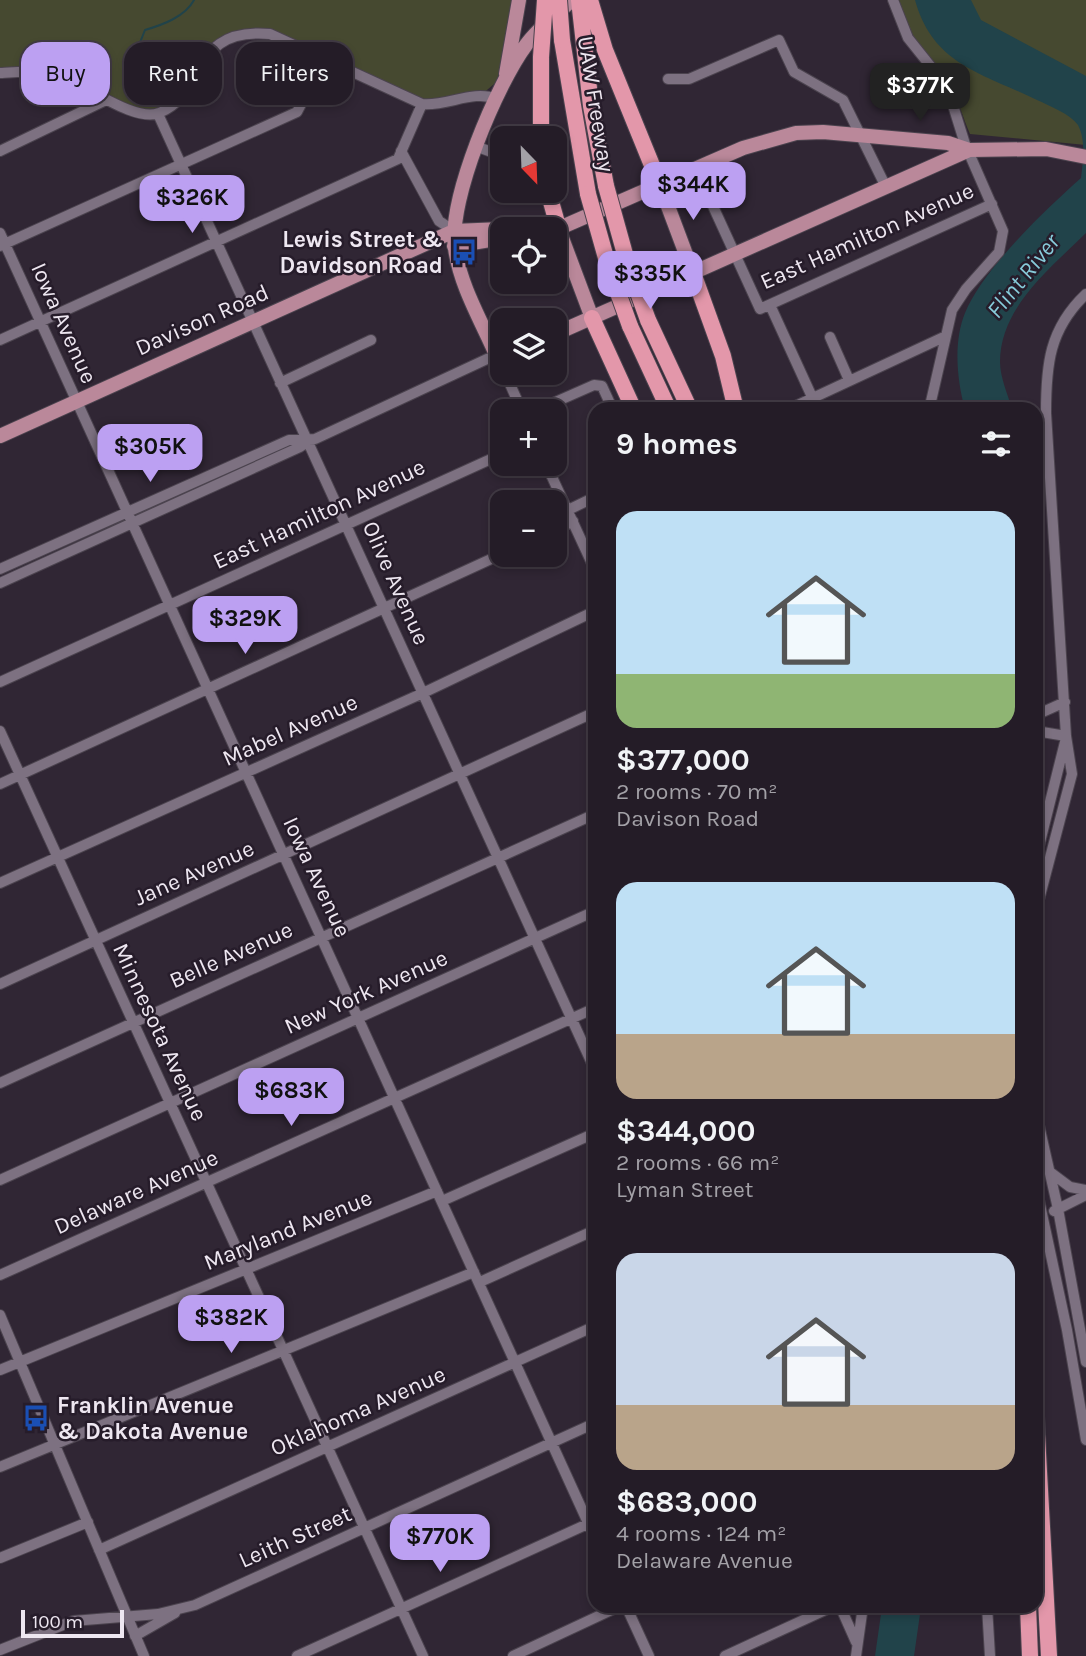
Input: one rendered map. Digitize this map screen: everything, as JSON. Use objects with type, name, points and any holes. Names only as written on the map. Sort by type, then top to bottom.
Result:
[{"type":"highway","points":[[541,126],[541,57],[545,0]]},
{"type":"highway","name":"UAW Freeway","points":[[559,0],[562,40],[588,194],[601,245],[630,326],[665,402]]},
{"type":"highway","points":[[587,3],[660,185]]},
{"type":"highway","name":"UAW Freeway","points":[[587,3],[581,23],[594,125],[606,186],[628,265],[648,320],[686,402]]},
{"type":"highway","points":[[693,273],[727,370],[734,402]]},
{"type":"highway","points":[[592,318],[630,402]]},
{"type":"highway","points":[[1043,1545],[1049,1656]]},
{"type":"highway","points":[[1028,1613],[1030,1656]]},
{"type":"main road","points":[[490,336],[463,278],[454,246],[458,196],[506,74],[544,25],[572,0]]},
{"type":"main road","points":[[519,4],[528,20],[544,25]]},
{"type":"main road","points":[[506,74],[506,60],[519,4]]},
{"type":"main road","points":[[567,226],[750,145],[783,135],[810,132],[863,136],[948,143],[969,150]]},
{"type":"main road","name":"East Hamilton Avenue","points":[[969,150],[1046,149],[1084,157]]},
{"type":"main road","points":[[567,329],[885,185],[951,161],[969,150]]},
{"type":"main road","points":[[660,185],[693,273]]},
{"type":"main road","name":"Davison Road","points":[[0,436],[454,231],[465,228],[490,229]]},
{"type":"main road","points":[[454,246],[490,240]]},
{"type":"main road","points":[[567,255],[592,318]]},
{"type":"street","points":[[893,0],[908,38],[940,78],[951,99],[1003,231],[1003,242],[999,251],[966,289],[952,310],[931,402]]},
{"type":"street","points":[[110,101],[146,114],[158,114],[184,94],[202,60],[232,37],[270,34],[288,42]]},
{"type":"street","points":[[668,79],[689,79],[779,40],[794,72],[843,100],[885,185]]},
{"type":"street","points":[[353,72],[422,104],[444,104],[481,96],[496,99]]},
{"type":"street","points":[[0,73],[21,73]]},
{"type":"street","points":[[0,340],[398,159],[422,104]]},
{"type":"street","points":[[0,151],[96,105]]},
{"type":"street","points":[[3,245],[297,112],[301,105]]},
{"type":"street","name":"Olive Avenue","points":[[158,114],[588,1054]]},
{"type":"street","points":[[478,147],[490,152]]},
{"type":"street","points":[[401,151],[439,222],[454,231]]},
{"type":"street","points":[[696,169],[735,254],[815,402]]},
{"type":"street","name":"East Hamilton Avenue","points":[[765,307],[992,204]]},
{"type":"street","name":"Iowa Avenue","points":[[0,233],[3,245],[552,1443],[588,1514]]},
{"type":"street","points":[[1043,884],[1072,774],[1066,736],[1046,413],[1046,367],[1054,340],[1075,304],[1086,294]]},
{"type":"street","points":[[804,402],[946,336]]},
{"type":"street","points":[[830,337],[849,380]]},
{"type":"street","points":[[281,383],[371,341]]},
{"type":"street","points":[[0,583],[219,477],[289,440],[308,440],[490,365]]},
{"type":"street","points":[[562,399],[594,385],[602,386],[609,402]]},
{"type":"street","name":"East Hamilton Avenue","points":[[0,682],[490,460]]},
{"type":"street","points":[[552,476],[588,554]]},
{"type":"street","points":[[568,510],[588,500]]},
{"type":"street","points":[[0,569],[130,518]]},
{"type":"street","points":[[567,524],[573,521]]},
{"type":"street","points":[[0,784],[490,560]]},
{"type":"street","name":"Mabel Avenue","points":[[0,883],[246,773],[588,614]]},
{"type":"street","points":[[1043,713],[1065,702]]},
{"type":"street","name":"Jane Avenue","points":[[0,984],[588,715]]},
{"type":"street","name":"Minnesota Avenue","points":[[0,731],[423,1656]]},
{"type":"street","points":[[1043,732],[1066,736]]},
{"type":"street","points":[[1043,830],[1066,736]]},
{"type":"street","name":"Belle Avenue","points":[[0,1083],[588,817]]},
{"type":"street","name":"New York Avenue","points":[[0,1180],[588,914]]},
{"type":"street","name":"Delaware Avenue","points":[[0,1275],[588,1011]]},
{"type":"street","name":"Maryland Avenue","points":[[0,1370],[245,1270],[440,1196],[588,1136]]},
{"type":"street","points":[[1043,1142],[1086,1362]]},
{"type":"street","points":[[1050,1172],[1070,1187],[1086,1190]]},
{"type":"street","points":[[1043,1217],[1086,1195]]},
{"type":"street","points":[[0,1467],[284,1350],[588,1233]]},
{"type":"street","points":[[1043,1238],[1086,1440]]},
{"type":"street","points":[[0,1315],[144,1656]]},
{"type":"street","name":"Oklahoma Avenue","points":[[99,1549],[588,1329]]},
{"type":"street","name":"Leith Street","points":[[0,1650],[73,1621],[177,1611],[365,1529],[588,1426]]},
{"type":"street","points":[[0,1559],[88,1522]]},
{"type":"street","points":[[297,1656],[588,1524]]},
{"type":"street","points":[[135,1636],[177,1611]]},
{"type":"street","points":[[513,1656],[605,1613]]},
{"type":"street","points":[[629,1613],[649,1656]]},
{"type":"street","points":[[725,1656],[819,1613]]},
{"type":"street","points":[[842,1613],[856,1642]]},
{"type":"street","points":[[856,1656],[862,1613]]},
{"type":"street","points":[[987,1613],[990,1656]]},
{"type":"shaded area","points":[[0,0],[517,0],[506,74],[481,95],[437,105],[353,69],[353,42],[289,42],[270,34],[222,42],[124,42],[124,105],[110,99],[110,42],[21,42],[21,73],[0,73]]},
{"type":"shaded area","points":[[899,0],[1086,0],[1086,145],[970,134],[952,90],[912,34]]},
{"type":"shaded area","points":[[125,105],[167,105],[146,114]]},
{"type":"water","name":"Flint River","points":[[915,0],[971,0],[981,20],[1086,76],[1086,233],[1030,290],[1009,324],[1002,342],[1000,368],[1010,402],[963,402],[958,361],[961,324],[974,296],[1000,259],[1033,223],[1081,178],[1082,137],[1078,125],[1065,114],[962,64],[934,39],[923,22]]},
{"type":"water","points":[[881,1613],[920,1613],[914,1656],[875,1656]]},
{"type":"waterway","points":[[140,42],[145,30],[179,16],[194,0]]},
{"type":"place","name":"Lewis Street & Davidson Road","points":[[464,252]]},
{"type":"place","name":"Franklin Avenue & Dakota Avenue","points":[[36,1418]]}]
